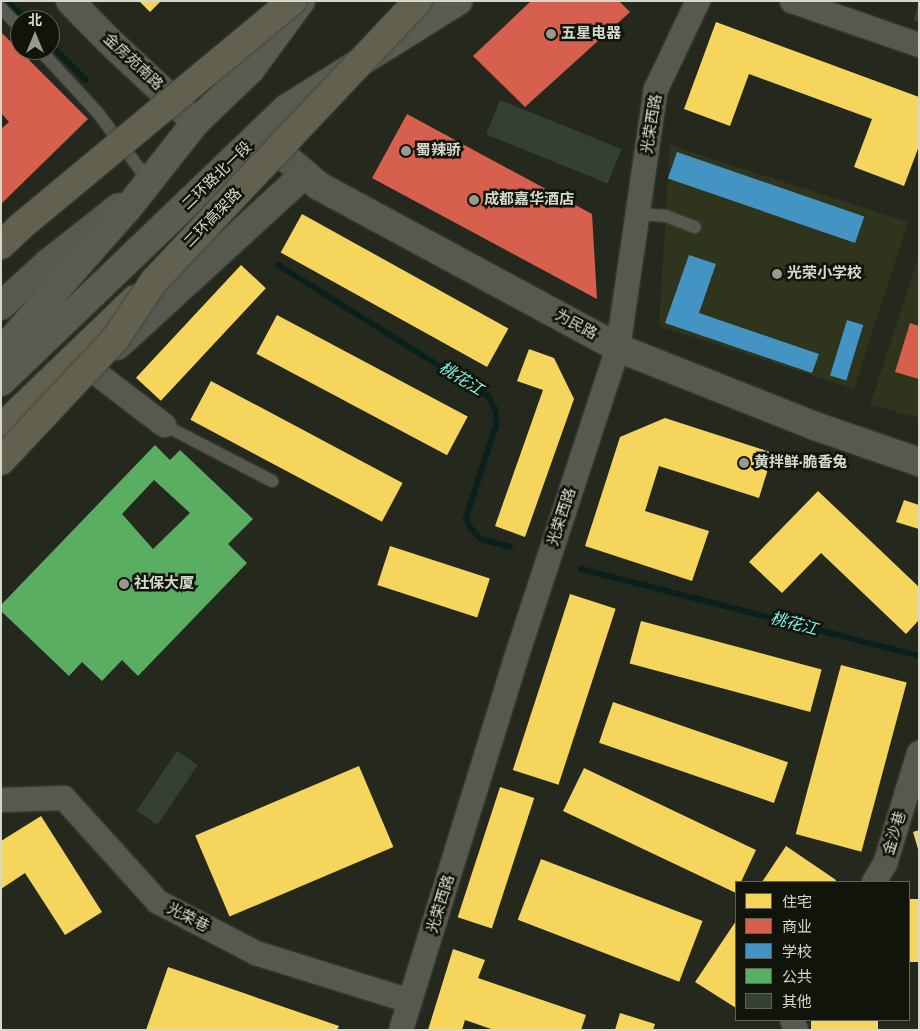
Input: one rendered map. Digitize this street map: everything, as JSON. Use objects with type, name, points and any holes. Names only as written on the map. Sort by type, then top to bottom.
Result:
[{"type":"highway","points":[[1,245],[20,227],[292,1]]},
{"type":"highway","name":"二环高架路","points":[[1,428],[154,281],[418,1]]},
{"type":"highway","points":[[1,462],[116,338],[154,281]]},
{"type":"main road","name":"二环路北一段","points":[[1,382],[15,349],[150,183],[196,122],[251,69],[301,1]]},
{"type":"main road","name":"二环路北一段","points":[[15,349],[259,135],[287,108],[458,1]]},
{"type":"street","name":"金房苑南路","points":[[70,1],[109,41],[196,122]]},
{"type":"street","name":"光荣西路","points":[[401,1030],[515,661],[618,348],[656,89],[698,1]]},
{"type":"street","points":[[792,1],[919,44]]},
{"type":"street","name":"为民路","points":[[259,135],[319,186],[618,348],[815,426],[919,462]]},
{"type":"street","points":[[1,456],[305,174]]},
{"type":"street","points":[[1,306],[48,263],[150,183]]},
{"type":"street","points":[[92,370],[164,425]]},
{"type":"street","name":"金沙巷","points":[[875,881],[885,864],[919,753]]},
{"type":"street","name":"光荣巷","points":[[1,800],[64,798],[158,902],[256,953],[410,1001]]},
{"type":"lane","points":[[1,8],[10,17]]},
{"type":"lane","points":[[49,60],[98,113],[150,183]]},
{"type":"lane","points":[[638,214],[666,216],[695,227]]},
{"type":"lane","points":[[164,425],[272,481]]},
{"type":"shaded area","name":"光荣小学校","points":[[670,145],[908,222],[854,389],[659,326]]},
{"type":"shaded area","points":[[919,256],[919,418],[870,405]]},
{"type":"building: 住宅","points":[[139,1],[161,1],[150,12]]},
{"type":"building: 住宅","points":[[716,22],[919,97],[919,146],[904,186],[854,167],[872,119],[749,74],[730,126],[684,109]]},
{"type":"building: 住宅","points":[[302,214],[508,328],[487,367],[281,252]]},
{"type":"building: 住宅","points":[[241,265],[266,288],[161,401],[136,378]]},
{"type":"building: 住宅","points":[[277,315],[468,416],[447,455],[256,354]]},
{"type":"building: 住宅","points":[[529,349],[554,358],[574,399],[525,537],[495,526],[543,390],[517,381]]},
{"type":"building: 住宅","points":[[211,381],[403,483],[382,522],[190,420]]},
{"type":"building: 住宅","points":[[665,418],[773,453],[759,498],[659,466],[645,511],[709,531],[692,581],[585,546],[620,437]]},
{"type":"building: 住宅","points":[[818,491],[919,587],[919,620],[906,634],[821,553],[782,593],[749,562]]},
{"type":"building: 住宅","points":[[904,500],[919,505],[919,529],[896,522]]},
{"type":"building: 住宅","points":[[390,546],[490,578],[477,617],[377,585]]},
{"type":"building: 住宅","points":[[570,594],[616,609],[558,785],[513,770]]},
{"type":"building: 住宅","points":[[641,621],[822,669],[810,712],[630,664]]},
{"type":"building: 住宅","points":[[841,665],[907,683],[861,852],[796,834]]},
{"type":"building: 住宅","points":[[613,702],[788,762],[774,803],[599,743]]},
{"type":"building: 住宅","points":[[359,766],[393,847],[230,917],[195,836]]},
{"type":"building: 住宅","points":[[584,768],[756,850],[741,881],[735,881],[735,893],[563,811]]},
{"type":"building: 住宅","points":[[500,787],[534,798],[492,928],[458,917]]},
{"type":"building: 住宅","points":[[41,816],[102,912],[65,935],[25,873],[1,889],[1,841]]},
{"type":"building: 住宅","points":[[919,830],[919,849],[918,849],[913,832]]},
{"type":"building: 住宅","points":[[786,846],[836,880],[836,881],[763,881]]},
{"type":"building: 住宅","points":[[541,859],[703,921],[679,982],[518,920]]},
{"type":"building: 住宅","points":[[910,899],[919,899],[919,962],[910,962]]},
{"type":"building: 住宅","points":[[735,922],[735,1007],[695,982]]},
{"type":"building: 住宅","points":[[453,949],[485,960],[478,978],[586,1015],[581,1030],[494,1030],[465,1020],[462,1030],[428,1030]]},
{"type":"building: 住宅","points":[[168,967],[339,1026],[337,1030],[146,1030]]},
{"type":"building: 住宅","points":[[620,1013],[655,1024],[653,1030],[615,1030]]},
{"type":"building: 住宅","points":[[811,1021],[878,1021],[878,1030],[811,1030]]},
{"type":"building: 商业","name":"五星电器","points":[[531,1],[619,1],[630,12],[525,107],[473,56]]},
{"type":"building: 商业","points":[[1,32],[10,41],[10,60],[29,60],[88,119],[1,204],[1,129],[9,122],[1,113]]},
{"type":"building: 商业","points":[[407,114],[592,214],[597,299],[372,178]]},
{"type":"building: 商业","points":[[910,323],[919,326],[919,379],[895,372]]},
{"type":"building: 学校","points":[[677,152],[864,216],[855,243],[668,178]]},
{"type":"building: 学校","points":[[689,255],[716,264],[699,313],[819,354],[812,373],[665,323]]},
{"type":"building: 学校","points":[[847,320],[863,325],[846,380],[830,375]]},
{"type":"building: 公共","name":"社保大厦","points":[[155,445],[170,460],[180,450],[253,519],[228,544],[247,563],[138,676],[122,660],[102,681],[82,662],[69,676],[1,611],[1,605]],"holes":[[[154,480],[190,513],[153,549],[122,514]]]},
{"type":"building: 其他","points":[[919,5],[919,22],[914,20]]},
{"type":"building: 其他","points":[[500,100],[621,149],[608,183],[486,134]]},
{"type":"building: 其他","points":[[177,751],[198,765],[157,825],[137,811]]},
{"type":"waterway","name":"桃花江","points":[[7,1],[16,10]]},
{"type":"waterway","name":"桃花江","points":[[60,54],[86,80]]},
{"type":"waterway","name":"桃花江","points":[[278,265],[488,396],[496,411],[496,425],[466,518],[471,529],[481,539],[510,547]]},
{"type":"waterway","name":"桃花江","points":[[581,569],[919,656]]},
{"type":"place","name":"五星电器","points":[[551,34]]},
{"type":"place","name":"蜀辣骄","points":[[406,151]]},
{"type":"place","name":"成都嘉华酒店","points":[[474,200]]},
{"type":"place","name":"光荣小学校","points":[[777,274]]},
{"type":"place","name":"黄拌鲜·脆香兔","points":[[744,463]]},
{"type":"place","name":"社保大厦","points":[[124,584]]}]
